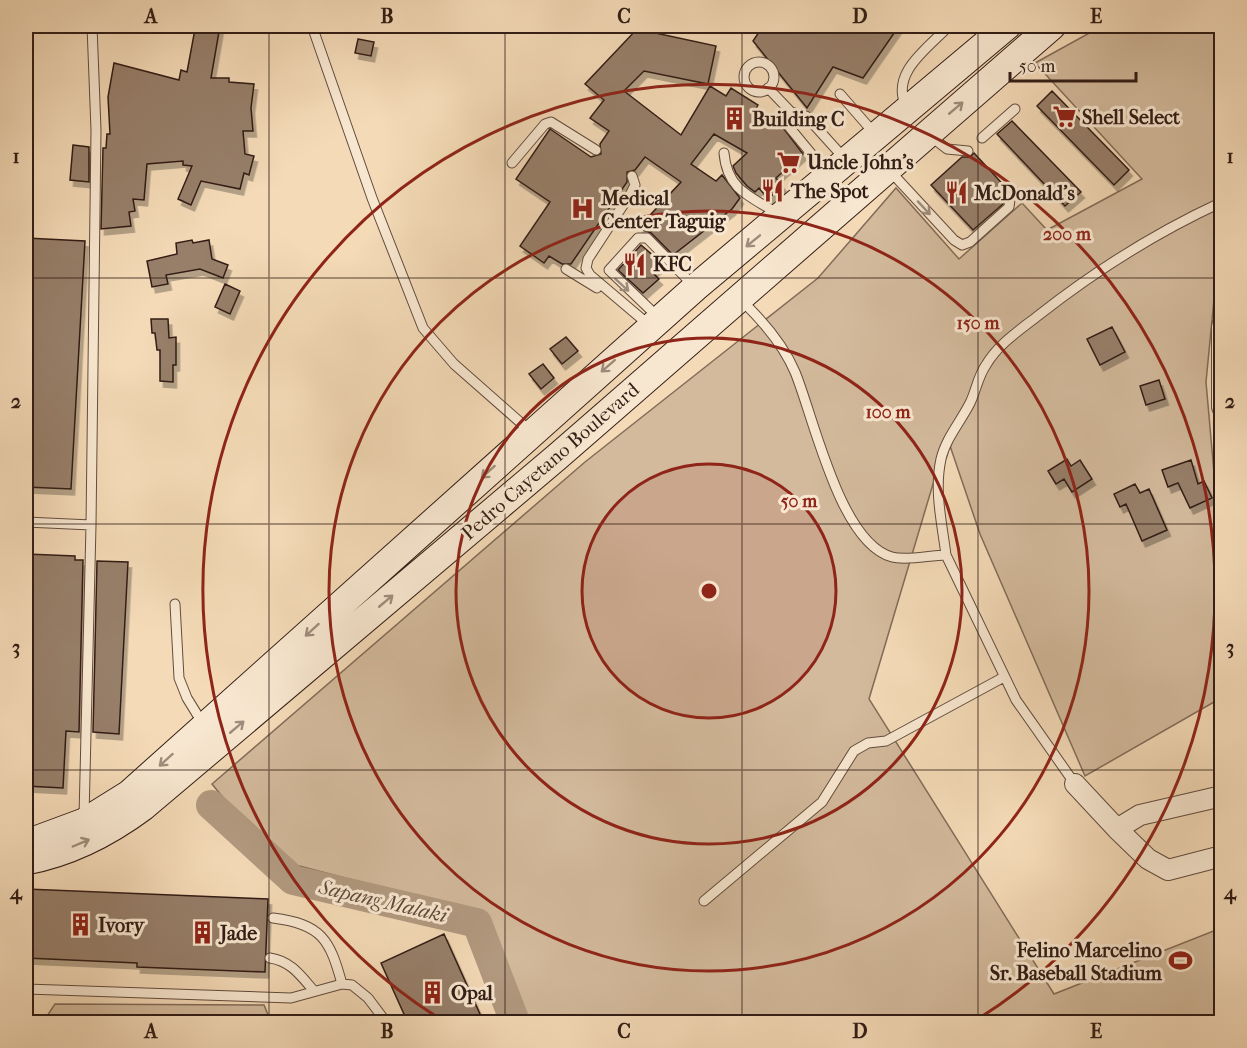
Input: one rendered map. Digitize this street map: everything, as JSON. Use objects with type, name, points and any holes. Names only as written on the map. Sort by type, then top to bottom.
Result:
[{"type":"main road","name":"Pedro Cayetano Boulevard","points":[[26,843],[84,822],[129,794],[696,287],[1007,26]]},
{"type":"main road","name":"Pedro Cayetano Boulevard","points":[[26,861],[56,853],[92,839],[143,807],[675,354],[1052,26]]},
{"type":"main road","points":[[656,324],[675,354]]},
{"type":"street","points":[[1221,326],[1221,407]]},
{"type":"street","points":[[1075,784],[1148,859],[1168,870],[1221,856]]},
{"type":"street","points":[[1117,829],[1140,815],[1221,796]]},
{"type":"lane","points":[[84,822],[91,525],[96,130],[92,26]]},
{"type":"lane","points":[[312,26],[372,198],[423,328],[454,364],[532,433]]},
{"type":"lane","points":[[908,110],[901,86],[905,72],[949,26]]},
{"type":"lane","points":[[768,88],[791,112],[806,116],[839,169]]},
{"type":"lane","points":[[840,94],[877,136]]},
{"type":"lane","points":[[982,138],[1015,109]]},
{"type":"lane","points":[[791,112],[790,128],[839,169]]},
{"type":"lane","points":[[512,163],[545,124],[551,122],[596,150]]},
{"type":"lane","points":[[927,133],[947,149],[968,152]]},
{"type":"lane","points":[[724,153],[725,168],[731,181],[742,192],[783,216]]},
{"type":"lane","points":[[888,168],[954,240],[962,244],[970,242],[1009,207],[1010,199]]},
{"type":"lane","points":[[625,305],[590,276],[586,268],[588,259],[632,193],[635,185],[632,176]]},
{"type":"lane","points":[[1075,784],[1016,700],[946,555],[938,494],[941,458],[954,428],[971,402],[985,366],[997,350],[1090,277],[1190,217],[1221,202]]},
{"type":"lane","points":[[656,324],[609,270],[638,238],[646,238],[696,287]]},
{"type":"lane","points":[[566,269],[656,324]]},
{"type":"lane","points":[[739,299],[775,339],[795,372],[820,448],[849,516],[867,543],[892,557],[946,555]]},
{"type":"lane","points":[[26,522],[91,525]]},
{"type":"lane","points":[[175,603],[179,678],[187,698],[205,726]]},
{"type":"lane","points":[[704,902],[822,802],[854,751],[868,743],[886,741],[1004,677]]},
{"type":"lane","points":[[273,918],[308,926],[329,943],[342,984]]},
{"type":"lane","points":[[270,958],[282,960],[292,966],[314,991]]},
{"type":"lane","points":[[26,989],[291,998],[342,984],[352,985],[369,998],[381,1012],[386,1023]]},
{"type":"shaded area","points":[[1102,26],[1214,26],[1222,81],[1222,217],[1206,382],[1221,552],[1221,698],[1085,776],[980,534],[947,437],[869,699],[1054,994],[1221,928],[1221,1022],[529,1022],[482,914],[288,863],[253,834],[212,784],[585,462],[818,278],[896,188],[959,259],[1022,203],[1047,230],[1142,179],[1035,63]]},
{"type":"shaded area","points":[[55,1004],[264,1005],[271,1022],[43,1022]]},
{"type":"building","points":[[202,26],[220,26],[211,78],[229,78],[229,82],[254,84],[251,108],[253,131],[243,131],[245,154],[254,156],[249,175],[244,173],[240,189],[201,181],[191,205],[178,199],[192,166],[183,165],[183,161],[147,164],[144,200],[133,199],[135,211],[129,212],[131,226],[101,229],[103,148],[106,148],[107,134],[110,134],[108,97],[114,63],[179,80],[181,70],[187,72],[195,29],[201,30]]},
{"type":"building","points":[[763,26],[899,26],[863,78],[833,67],[807,108],[753,41]]},
{"type":"building","points":[[637,29],[716,46],[708,84],[644,71],[624,91],[681,135],[710,86],[726,96],[731,88],[758,105],[754,112],[784,129],[803,154],[776,178],[783,186],[768,199],[759,188],[755,192],[747,186],[736,173],[733,166],[747,153],[714,134],[691,164],[716,181],[722,175],[740,198],[732,209],[673,255],[651,233],[638,228],[681,182],[645,157],[635,170],[627,172],[627,182],[571,264],[562,264],[549,256],[544,263],[520,246],[550,202],[516,179],[550,129],[591,157],[601,154],[600,144],[609,131],[590,118],[604,100],[585,84]]},
{"type":"building","points":[[358,39],[374,42],[371,56],[355,53]]},
{"type":"building","points":[[1052,91],[1129,170],[1114,185],[1037,106]]},
{"type":"building","points":[[1012,121],[1081,192],[1065,206],[997,134]]},
{"type":"building","points":[[73,145],[89,147],[89,182],[70,180]]},
{"type":"building","points":[[974,153],[1010,192],[1004,195],[1003,204],[973,230],[931,185],[962,157],[970,157]]},
{"type":"building","points":[[26,238],[85,241],[71,489],[26,487]]},
{"type":"building","points":[[192,240],[193,243],[209,240],[212,259],[228,265],[223,278],[200,269],[166,275],[168,284],[152,287],[147,261],[177,254],[176,243]]},
{"type":"building","points":[[641,245],[663,264],[652,272],[659,279],[643,293],[618,270]]},
{"type":"building","points":[[225,284],[240,291],[230,314],[215,307]]},
{"type":"building","points":[[151,319],[168,319],[169,338],[176,337],[176,365],[173,365],[173,382],[160,381],[160,350],[157,350],[155,333],[152,333]]},
{"type":"building","points":[[1112,327],[1125,352],[1100,365],[1087,339]]},
{"type":"building","points":[[566,337],[578,351],[562,364],[550,349]]},
{"type":"building","points":[[543,364],[554,378],[541,389],[529,374]]},
{"type":"building","points":[[1159,380],[1165,399],[1146,405],[1140,386]]},
{"type":"building","points":[[1067,459],[1071,466],[1080,460],[1092,479],[1072,492],[1064,479],[1056,484],[1048,471]]},
{"type":"building","points":[[1191,460],[1198,484],[1204,481],[1212,498],[1190,508],[1178,483],[1168,487],[1162,470]]},
{"type":"building","points":[[1135,484],[1140,493],[1149,489],[1167,530],[1142,541],[1126,504],[1120,507],[1114,494]]},
{"type":"building","points":[[26,554],[75,556],[75,560],[83,560],[79,732],[66,731],[63,788],[26,786]]},
{"type":"building","points":[[97,561],[128,562],[119,734],[93,732]]},
{"type":"building","points":[[26,889],[268,899],[265,972],[137,967],[137,963],[26,958]]},
{"type":"building","name":"Opal","points":[[444,934],[484,1023],[408,1023],[381,963]]},
{"type":"waterway","name":"Sapang Malaki","points":[[211,805],[293,880],[477,923],[515,1022]]},
{"type":"place","name":"Shell Select","points":[[1064,117]]},
{"type":"place","name":"Building C","points":[[734,119]]},
{"type":"place","name":"Uncle John's","points":[[789,162]]},
{"type":"place","name":"The Spot","points":[[773,191]]},
{"type":"place","name":"McDonald's","points":[[956,193]]},
{"type":"place","name":"Medical Center Taguig","points":[[583,209]]},
{"type":"place","name":"KFC","points":[[635,264]]},
{"type":"place","name":"Ivory","points":[[80,925]]},
{"type":"place","name":"Jade","points":[[202,933]]},
{"type":"place","name":"Felino Marcelino Sr. Baseball Stadium","points":[[1180,961]]},
{"type":"place","name":"Opal","points":[[433,993]]}]
